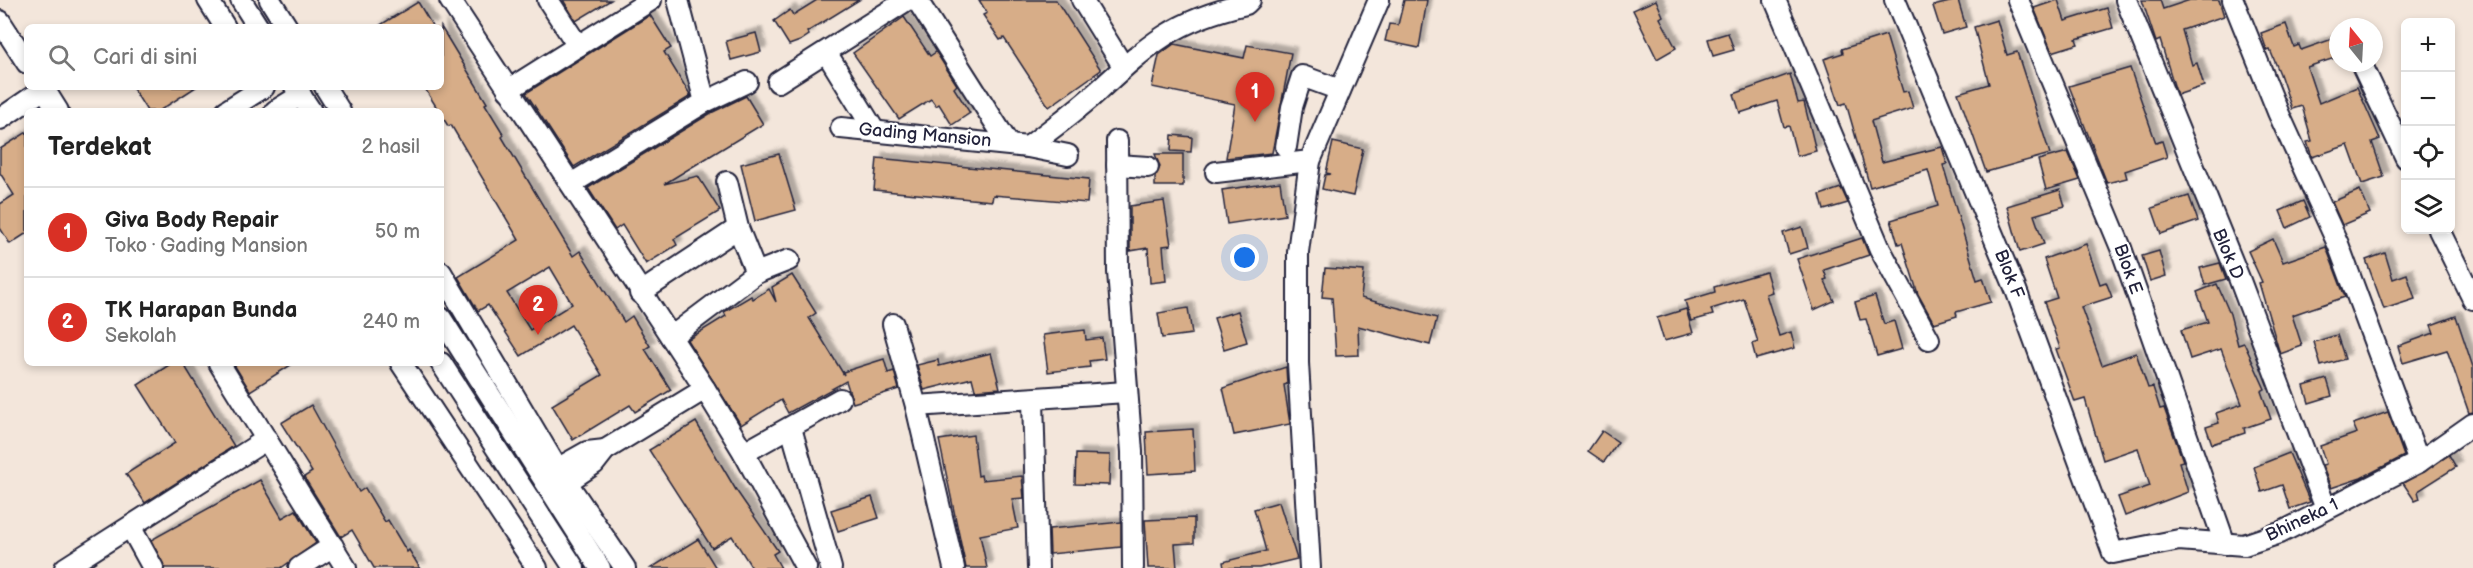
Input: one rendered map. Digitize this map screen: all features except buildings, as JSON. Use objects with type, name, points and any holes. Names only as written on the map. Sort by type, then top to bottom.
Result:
[{"type":"street","points":[[208,0],[223,24]]},
{"type":"street","points":[[241,0],[256,24]]},
{"type":"street","points":[[270,0],[285,24]]},
{"type":"street","points":[[450,0],[705,389],[744,453],[806,568]]},
{"type":"street","points":[[548,0],[578,46]]},
{"type":"street","points":[[508,90],[651,0]]},
{"type":"street","points":[[678,0],[705,102]]},
{"type":"street","points":[[1082,0],[1123,66]]},
{"type":"street","points":[[1028,147],[1074,112],[1123,66],[1208,6],[1246,4],[1250,0]]},
{"type":"street","points":[[1310,568],[1298,363],[1296,276],[1310,161],[1379,0]]},
{"type":"street","points":[[1775,0],[1880,249],[1929,339]]},
{"type":"street","name":"Blok F","points":[[1895,0],[2016,290],[2113,553]]},
{"type":"street","name":"Blok E","points":[[2018,0],[2121,248],[2225,544]]},
{"type":"street","name":"Blok D","points":[[2126,0],[2239,278],[2326,509]]},
{"type":"street","points":[[2233,0],[2278,112],[2338,244],[2419,462]]},
{"type":"street","name":"Gading Mansion","points":[[778,82],[906,1],[1008,143]]},
{"type":"street","points":[[0,21],[24,58]]},
{"type":"street","points":[[826,52],[874,130]]},
{"type":"street","points":[[2365,72],[2401,148]]},
{"type":"street","points":[[1286,147],[1292,106],[1302,76],[1340,90]]},
{"type":"street","points":[[571,184],[705,102],[747,82]]},
{"type":"street","points":[[0,119],[41,90]]},
{"type":"street","points":[[45,90],[56,108]]},
{"type":"street","points":[[232,108],[259,90]]},
{"type":"street","points":[[265,90],[274,108]]},
{"type":"street","points":[[327,90],[338,108]]},
{"type":"street","points":[[282,108],[302,98]]},
{"type":"street","name":"Gading Mansion","points":[[841,128],[1008,143],[1068,155]]},
{"type":"street","points":[[1117,141],[1118,272],[1132,452],[1133,568]]},
{"type":"street","points":[[1216,172],[1310,161]]},
{"type":"street","points":[[1117,165],[1148,167]]},
{"type":"street","points":[[727,182],[738,228],[756,273]]},
{"type":"street","points":[[640,293],[738,228]]},
{"type":"street","points":[[2441,234],[2472,291]]},
{"type":"street","points":[[671,337],[756,273],[789,260]]},
{"type":"street","points":[[444,278],[600,568]]},
{"type":"street","points":[[444,322],[554,480],[625,568]]},
{"type":"street","points":[[893,324],[916,406],[954,568]]},
{"type":"street","points":[[221,366],[346,568]]},
{"type":"street","points":[[403,366],[537,568]]},
{"type":"street","points":[[443,366],[574,568]]},
{"type":"street","points":[[529,500],[554,480],[594,464],[605,450],[705,389]]},
{"type":"street","points":[[916,406],[1126,392]]},
{"type":"street","points":[[744,453],[840,399]]},
{"type":"street","points":[[1033,400],[1038,568]]},
{"type":"street","name":"Bhineka 1","points":[[2113,553],[2179,540],[2244,545],[2271,536],[2419,462],[2473,424]]},
{"type":"street","points":[[791,428],[831,568]]},
{"type":"street","points":[[65,568],[131,528],[267,439]]},
{"type":"street","points":[[131,528],[153,568]]},
{"type":"street","points":[[299,568],[333,546]]},
{"type":"place","name":"Giva Body Repair","points":[[1255,122]]},
{"type":"place","name":"TK Harapan Bunda","points":[[538,335]]}]
